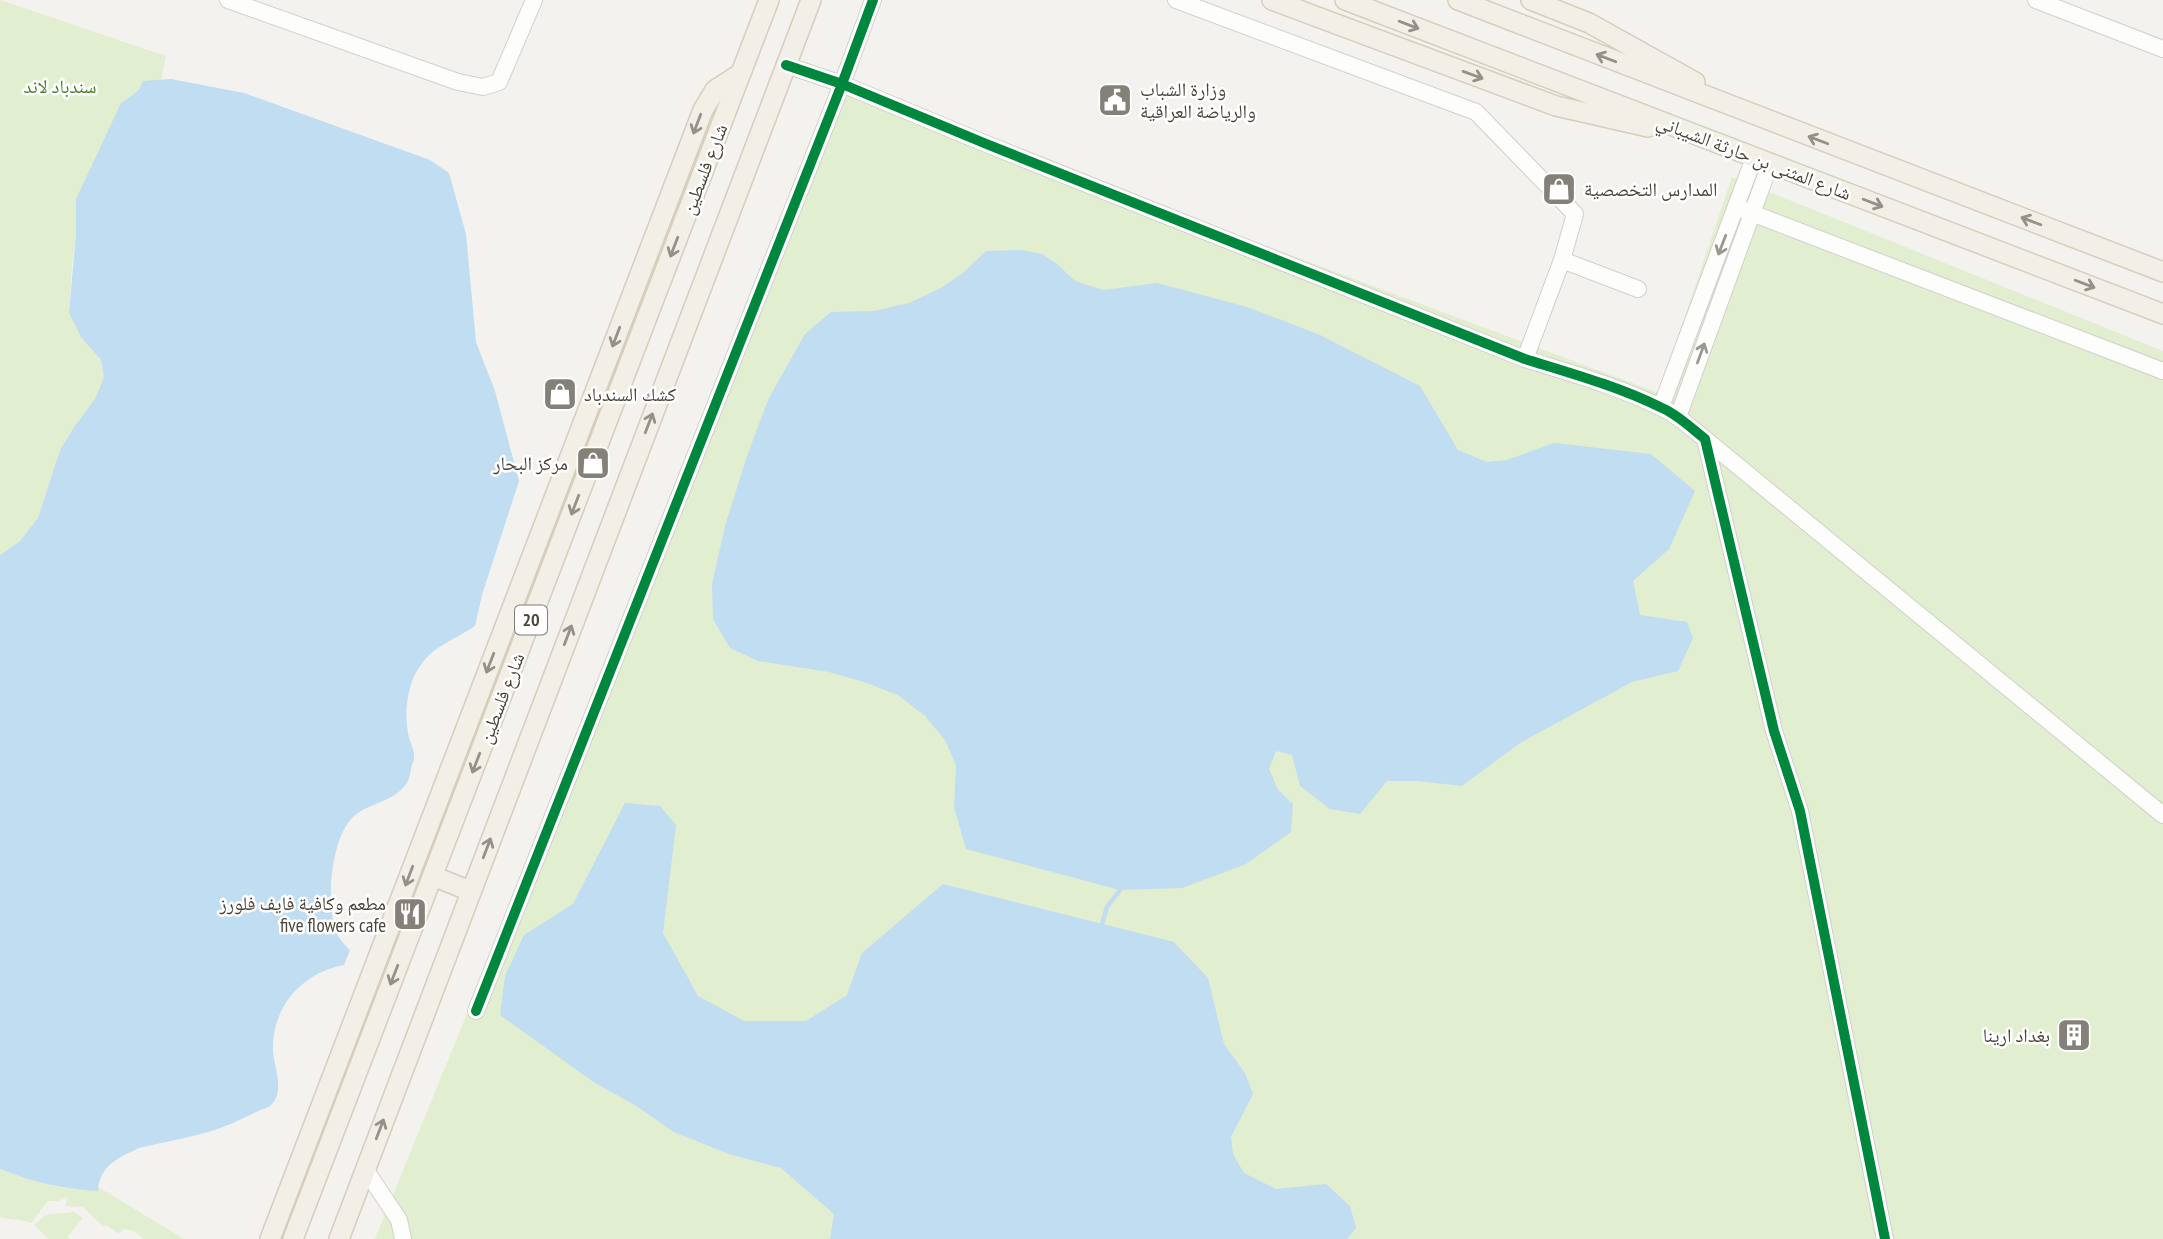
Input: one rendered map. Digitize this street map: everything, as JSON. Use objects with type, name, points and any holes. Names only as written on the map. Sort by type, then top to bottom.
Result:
[{"type":"main road","points":[[792,0],[798,4],[803,20]]},
{"type":"main road","name":"شارع فلسطين","points":[[338,1239],[811,0]]},
{"type":"main road","points":[[1272,0],[1556,106],[1714,142]]},
{"type":"main road","name":"شارع المثنى بن حارثة الشيباني","points":[[1346,0],[2163,314]]},
{"type":"main road","name":"شارع المثنى بن حارثة الشيباني","points":[[1458,0],[2163,272]]},
{"type":"main road","points":[[1531,0],[1589,23],[1757,116]]},
{"type":"main road","name":"شارع فلسطين","points":[[293,1239],[769,1]]},
{"type":"main road","points":[[270,1239],[703,110],[715,90],[740,74]]},
{"type":"main road","points":[[589,405],[596,450]]},
{"type":"main road","points":[[433,876],[470,891]]},
{"type":"street","points":[[228,0],[458,82],[483,87],[499,82],[534,0]]},
{"type":"street","points":[[476,1011],[873,0]]},
{"type":"street","points":[[1176,0],[1476,112],[1575,214],[1562,260],[1525,359]]},
{"type":"street","points":[[2037,0],[2163,49]]},
{"type":"street","points":[[786,65],[842,84],[997,149],[1525,359],[1661,407],[1678,417],[2161,808]]},
{"type":"street","points":[[1661,407],[1736,207],[1762,161]]},
{"type":"street","points":[[1678,417],[1752,213],[1762,161]]},
{"type":"street","points":[[1736,207],[2163,371]]},
{"type":"street","points":[[1562,260],[1638,289]]},
{"type":"street","points":[[1705,439],[1774,730],[1800,811],[1885,1239]]},
{"type":"street","points":[[365,1169],[399,1220],[403,1239]]},
{"type":"green space","name":"سندباد لاند","points":[[0,0],[166,56],[161,81],[143,81],[139,90],[127,98],[76,233],[69,313],[101,360],[104,377],[95,399],[60,450],[38,518],[20,541],[0,555]]},
{"type":"green space","points":[[845,88],[1659,393],[1732,177],[2163,351],[2163,1239],[375,1239]]},
{"type":"green space","points":[[0,1169],[36,1182],[60,1187],[98,1190],[98,1187],[184,1239],[144,1239],[134,1231],[123,1229],[119,1234],[106,1225],[104,1227],[83,1207],[65,1206],[68,1197],[48,1201],[31,1223],[0,1217]]},
{"type":"green space","points":[[74,1212],[83,1218],[67,1237],[70,1239],[49,1239],[34,1225],[45,1215]]},
{"type":"water","points":[[171,79],[244,93],[430,160],[449,173],[466,234],[476,342],[495,391],[519,481],[482,595],[475,626],[428,656],[414,676],[406,713],[414,756],[408,781],[395,795],[354,816],[340,838],[332,869],[332,916],[336,931],[350,950],[344,965],[329,969],[304,983],[285,1004],[278,1017],[273,1047],[278,1084],[276,1098],[269,1106],[218,1129],[139,1148],[124,1155],[106,1169],[99,1182],[98,1191],[72,1189],[24,1178],[0,1169],[0,555],[20,541],[38,518],[60,450],[95,399],[104,377],[101,360],[81,337],[69,313],[76,199],[121,103],[139,90],[143,81]]},
{"type":"water","points":[[1021,250],[1042,254],[1075,281],[1103,290],[1157,283],[1247,307],[1320,335],[1420,386],[1458,450],[1487,462],[1507,460],[1554,443],[1651,454],[1695,491],[1669,549],[1633,581],[1640,615],[1687,622],[1693,638],[1678,671],[1632,682],[1520,743],[1462,786],[1387,781],[1360,814],[1330,809],[1300,786],[1292,755],[1276,751],[1269,769],[1278,790],[1293,804],[1291,832],[1246,864],[1182,888],[1120,890],[966,849],[954,807],[956,765],[945,740],[925,716],[898,695],[864,682],[829,672],[758,661],[730,648],[713,619],[712,584],[725,526],[747,456],[768,400],[805,334],[831,312],[874,311],[909,303],[941,288],[963,273],[986,251]]},
{"type":"water","points":[[625,803],[660,806],[676,825],[663,933],[698,996],[744,1021],[806,1021],[847,995],[862,953],[943,884],[1174,942],[1208,978],[1224,1044],[1245,1073],[1253,1094],[1231,1137],[1233,1154],[1244,1173],[1276,1189],[1326,1184],[1350,1206],[1356,1228],[1347,1239],[830,1239],[834,1214],[781,1168],[729,1154],[674,1132],[635,1105],[595,1083],[500,1015],[505,976],[524,935],[573,904]]},
{"type":"waterway","points":[[1102,924],[1107,907],[1120,890]]},
{"type":"cycle path","points":[[476,1011],[873,0]]},
{"type":"cycle path","points":[[786,65],[842,84],[1525,359],[1644,399],[1672,413],[1705,439],[1774,731],[1800,811],[1885,1239]]},
{"type":"place","name":"وزارة الشباب والرياضة العراقية","points":[[1115,100]]},
{"type":"place","name":"المدارس التخصصية","points":[[1559,189]]},
{"type":"place","name":"كشك السندباد","points":[[560,394]]},
{"type":"place","name":"مركز البحار","points":[[593,463]]},
{"type":"place","name":"مطعم وكافية فايف فلورز five flowers cafe","points":[[410,914]]},
{"type":"place","name":"بغداد ارينا","points":[[2074,1035]]}]
